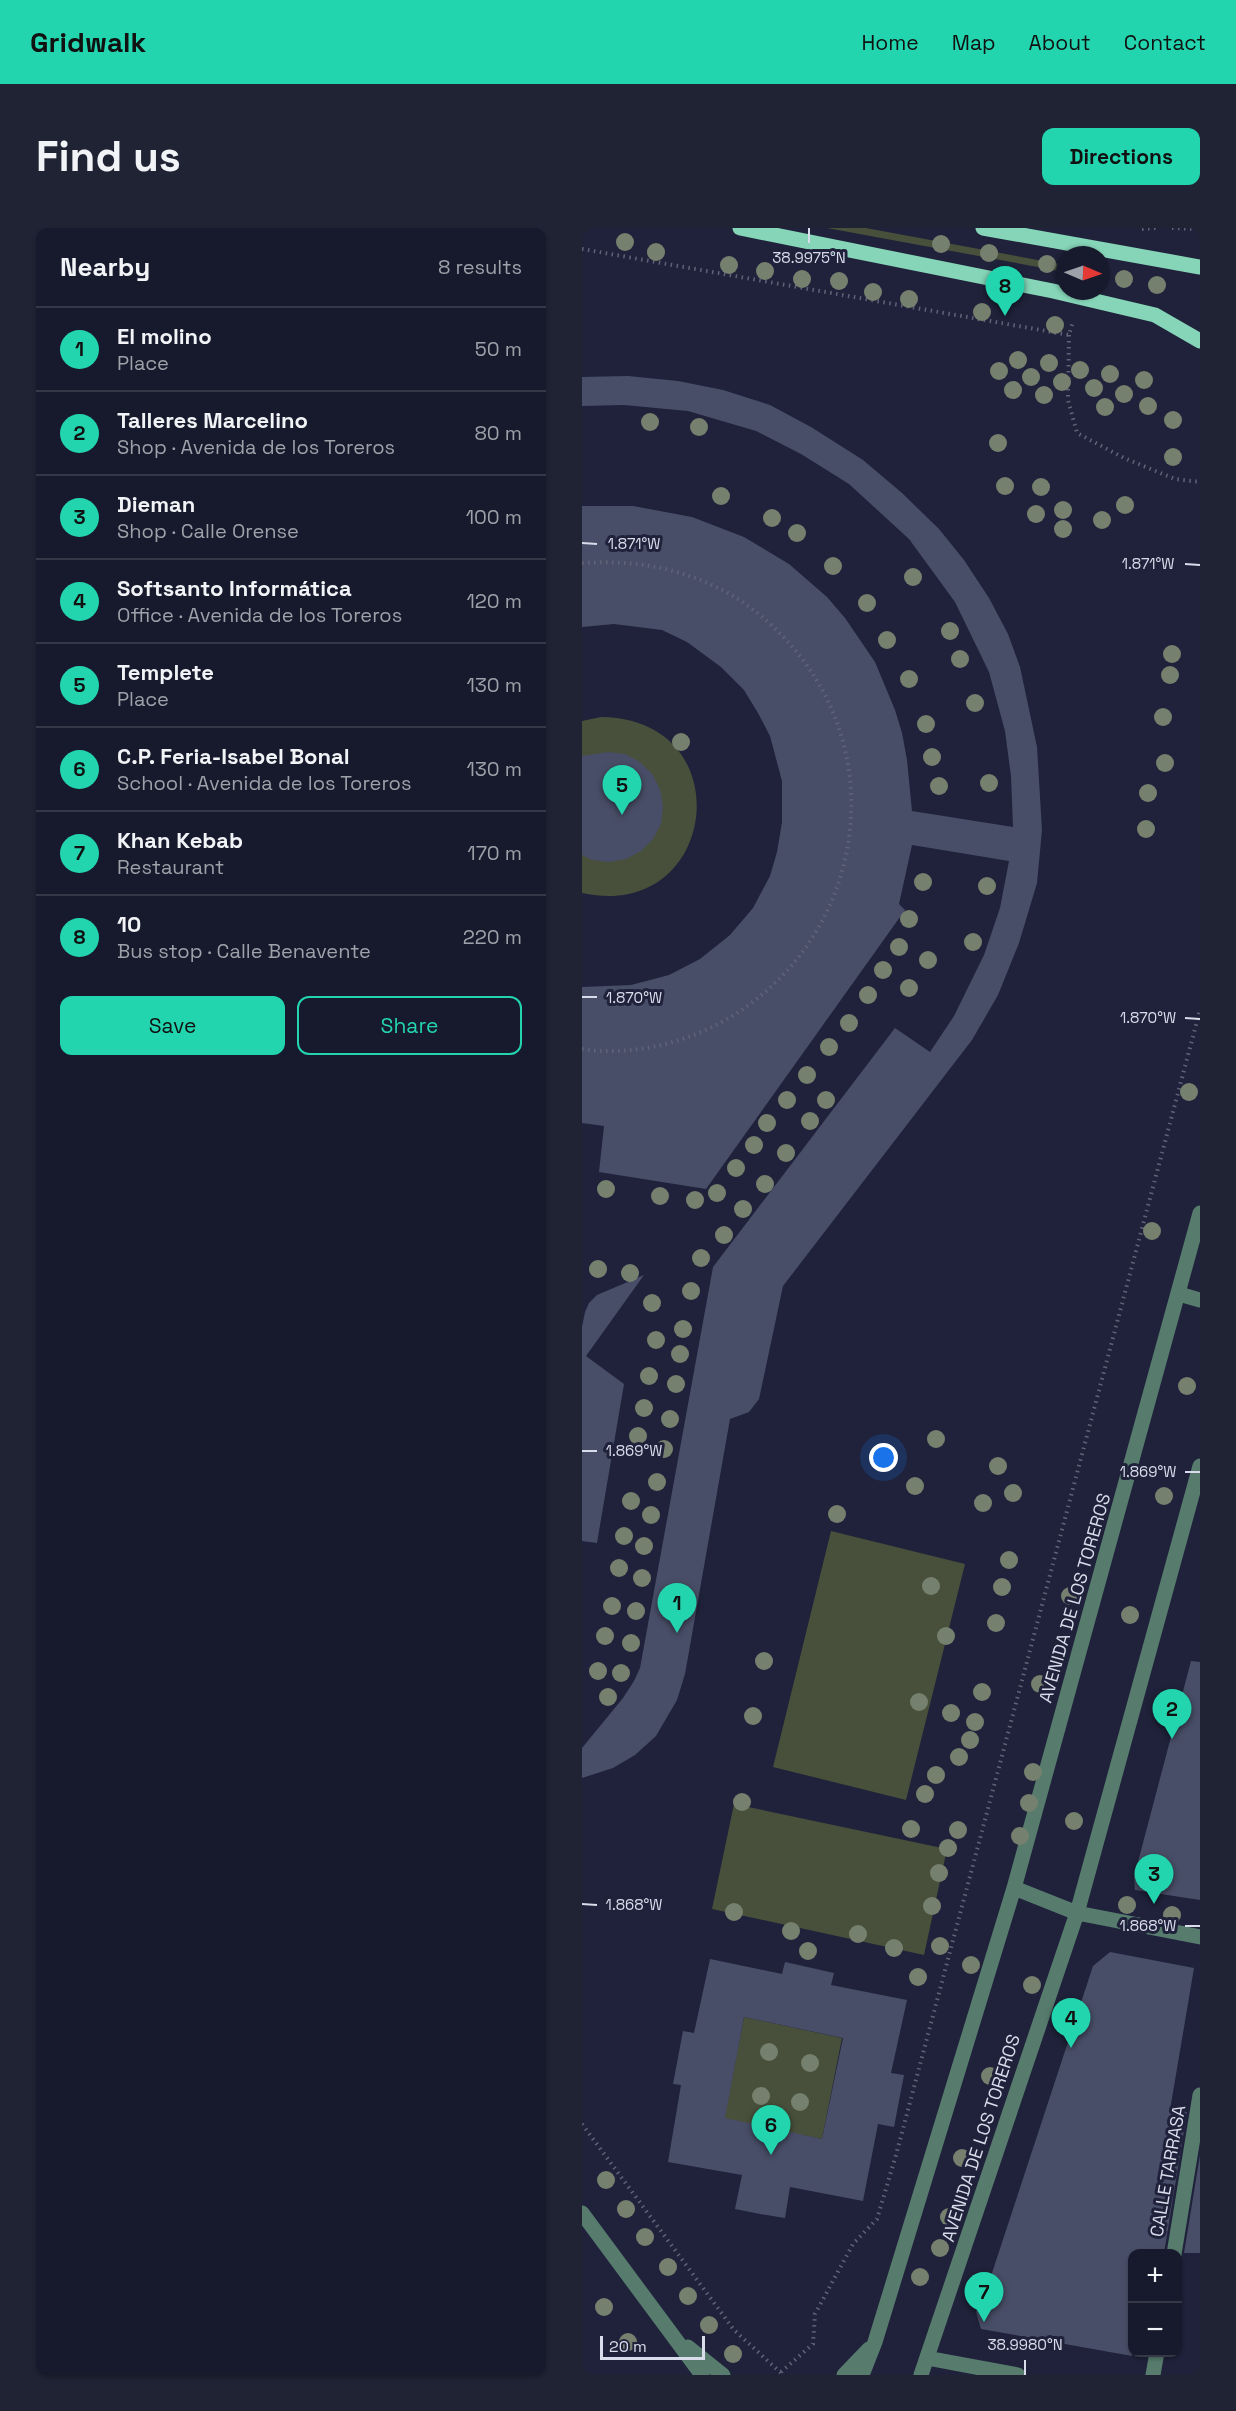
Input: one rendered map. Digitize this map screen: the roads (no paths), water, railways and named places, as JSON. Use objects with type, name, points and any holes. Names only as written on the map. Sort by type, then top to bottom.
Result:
[{"type":"main road","points":[[740,228],[1078,297],[1155,315],[1200,341]]},
{"type":"main road","points":[[983,228],[1200,267]]},
{"type":"street","name":"AVENIDA DE LOS TOREROS","points":[[862,2375],[875,2342],[1014,1888],[1200,1213]]},
{"type":"street","points":[[1179,1294],[1200,1300]]},
{"type":"street","name":"AVENIDA DE LOS TOREROS","points":[[921,2375],[1077,1913],[1200,1466]]},
{"type":"street","points":[[1014,1888],[1077,1913],[1200,1937]]},
{"type":"street","name":"CALLE TARRASA","points":[[1174,2249],[1200,2096]]},
{"type":"street","points":[[582,2213],[702,2375]]},
{"type":"street","points":[[674,2335],[723,2375]]},
{"type":"street","name":"AVENIDA DE LOS TOREROS","points":[[844,2375],[875,2342]]},
{"type":"street","points":[[1153,2375],[1156,2357]]},
{"type":"street","points":[[927,2358],[1018,2375]]},
{"type":"place","name":"10","points":[[1005,316]]},
{"type":"place","name":"Templete","points":[[622,815]]},
{"type":"place","name":"El molino","points":[[677,1633]]},
{"type":"place","name":"Talleres Marcelino","points":[[1172,1739]]},
{"type":"place","name":"Dieman","points":[[1154,1904]]},
{"type":"place","name":"Softsanto Informática","points":[[1071,2048]]},
{"type":"place","name":"C.P. Feria-Isabel Bonal","points":[[771,2155]]},
{"type":"place","name":"Khan Kebab","points":[[984,2322]]}]
